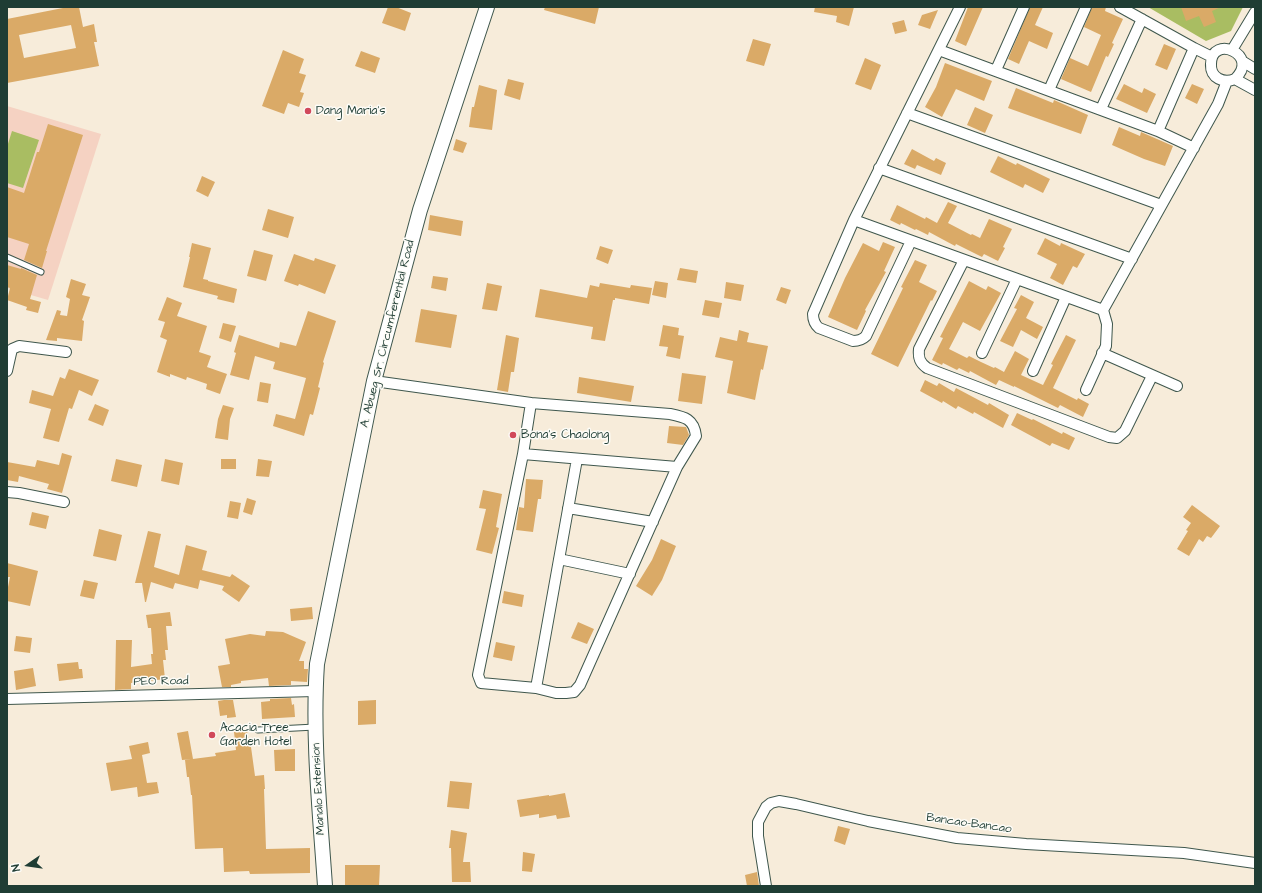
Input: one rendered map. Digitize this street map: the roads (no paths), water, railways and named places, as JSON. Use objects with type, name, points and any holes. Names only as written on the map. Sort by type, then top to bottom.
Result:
[{"type":"street","name":"A. Abueg Sr. Circumferential Road","points":[[315,692],[317,664],[374,381],[420,210],[487,7]]},
{"type":"street","points":[[911,241],[866,336],[860,340],[853,341],[819,328],[815,325],[813,314],[854,220],[960,7]]},
{"type":"street","points":[[996,70],[1024,7]]},
{"type":"street","points":[[1049,90],[1086,7]]},
{"type":"street","points":[[1120,7],[1212,57]]},
{"type":"street","points":[[1232,50],[1255,12]]},
{"type":"street","points":[[1101,109],[1142,19]]},
{"type":"street","points":[[1158,131],[1194,48]]},
{"type":"street","points":[[1086,390],[1106,346],[1108,324],[1103,310],[1231,80],[1241,72],[1242,62],[1238,54],[1232,50],[1227,49],[1219,51],[1212,57],[1210,62],[1213,73],[1222,80],[1231,80],[1255,90]]},
{"type":"street","points":[[939,50],[1101,109],[1158,131],[1194,148]]},
{"type":"street","points":[[1242,62],[1255,69]]},
{"type":"street","points":[[907,113],[1162,206]]},
{"type":"street","points":[[879,168],[1132,259]]},
{"type":"street","points":[[854,220],[1103,310]]},
{"type":"street","points":[[964,260],[919,349],[919,360],[927,368],[1109,437],[1116,438],[1125,431],[1152,376]]},
{"type":"street","points":[[982,353],[1017,279]]},
{"type":"street","points":[[1033,371],[1066,297]]},
{"type":"street","points":[[7,371],[12,349],[15,347],[19,346],[66,352]]},
{"type":"street","points":[[1102,353],[1177,386]]},
{"type":"street","points":[[374,381],[531,403],[670,414],[681,416],[693,424],[696,436],[677,466],[580,685],[574,692],[556,693],[536,688],[481,683],[478,675],[523,454],[531,403]]},
{"type":"street","points":[[523,454],[677,466]]},
{"type":"street","points":[[536,688],[577,459]]},
{"type":"street","points":[[7,492],[64,502]]},
{"type":"street","points":[[568,508],[653,522]]},
{"type":"street","points":[[559,559],[630,574]]},
{"type":"street","name":"PEO Road","points":[[7,699],[315,692]]},
{"type":"street","name":"Manalo Extension","points":[[315,692],[325,886]]},
{"type":"street","name":"Bancao-Bancao","points":[[766,886],[758,836],[758,822],[766,808],[771,803],[779,801],[868,821],[957,838],[1026,844],[1184,853],[1255,863]]},
{"type":"lane","points":[[7,258],[41,272]]},
{"type":"lane","points":[[258,730],[316,727]]},
{"type":"place","name":"Dang Maria's","points":[[308,111]]},
{"type":"place","name":"Bona’s Chaolong","points":[[513,435]]},
{"type":"place","name":"Acacia Tree Garden Hotel","points":[[212,735]]}]
